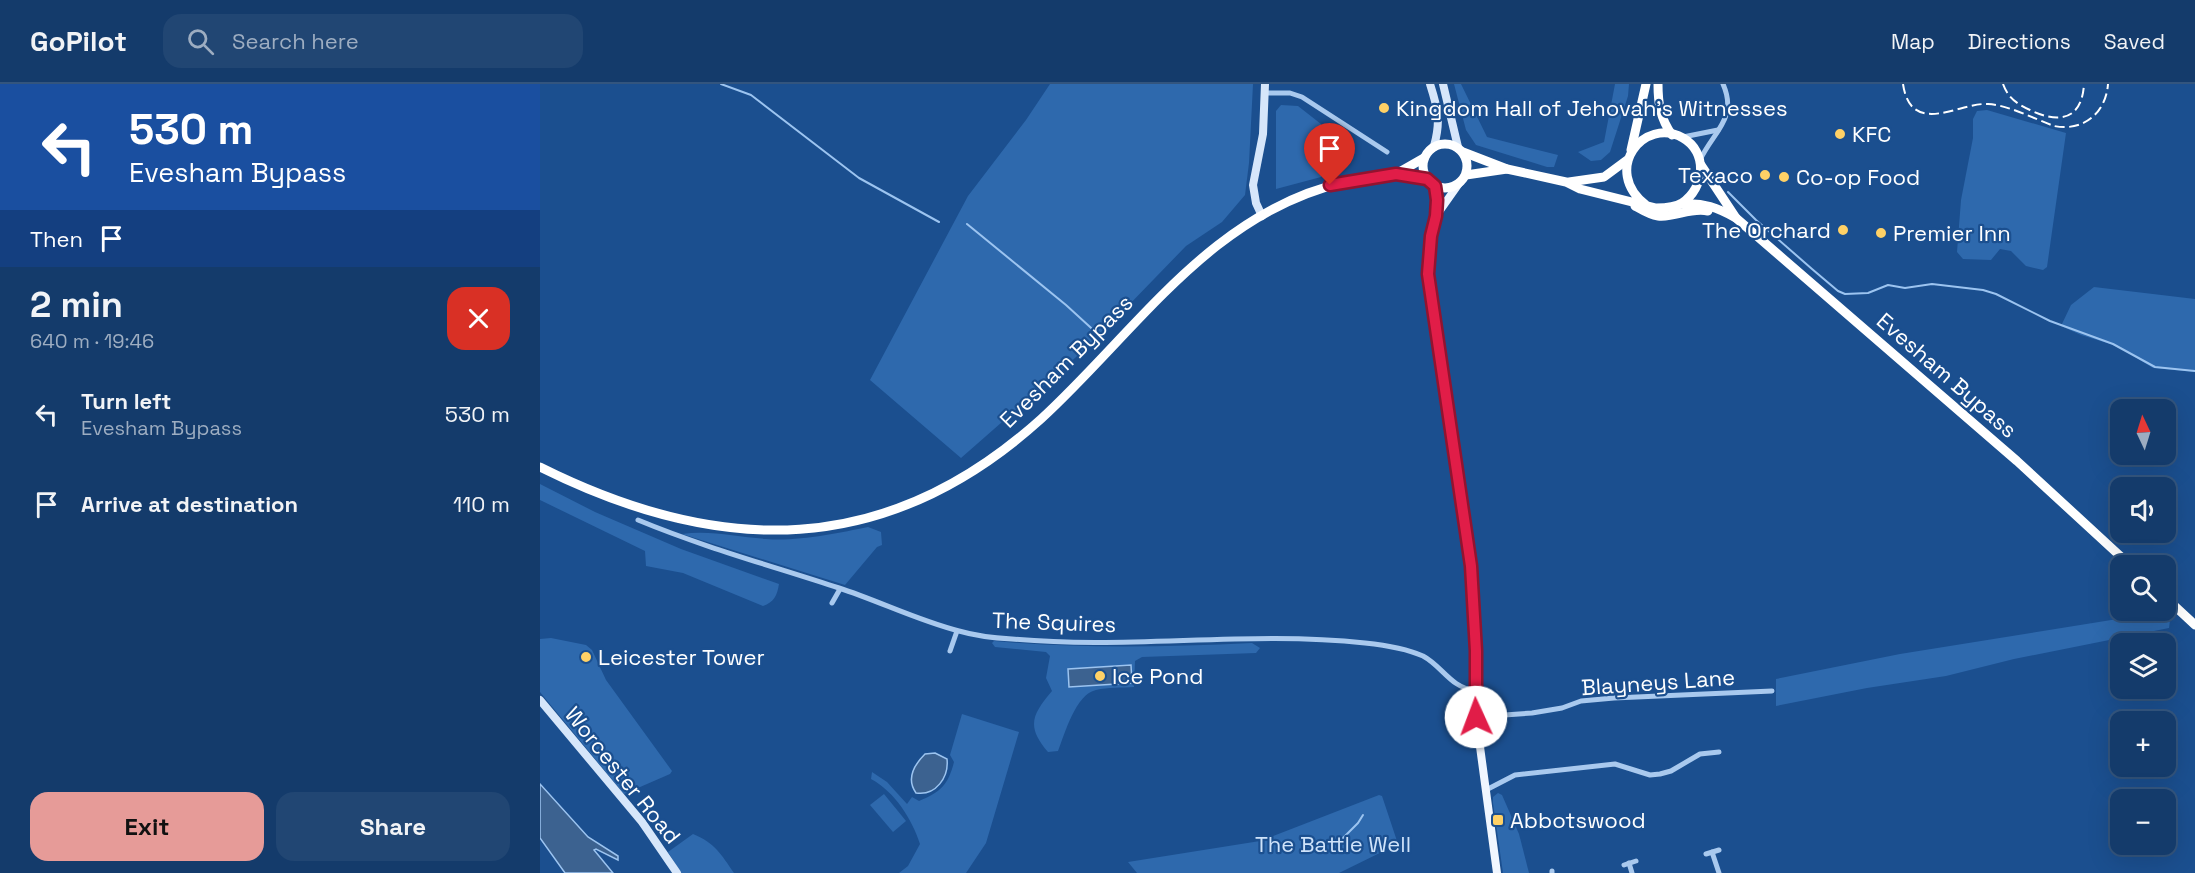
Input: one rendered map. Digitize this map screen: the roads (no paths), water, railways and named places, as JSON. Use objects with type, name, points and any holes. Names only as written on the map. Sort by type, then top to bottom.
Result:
[{"type":"highway","points":[[1646,84],[1629,156],[1628,181],[1631,191],[1646,205]]},
{"type":"highway","points":[[1658,84],[1660,111],[1672,135]]},
{"type":"highway","points":[[1507,169],[1463,178],[1450,188],[1431,182],[1423,166],[1424,159],[1434,146],[1448,143],[1507,169],[1566,182],[1580,189],[1624,200],[1664,208],[1682,204],[1693,194],[1700,178],[1700,163],[1690,144],[1682,138],[1672,135],[1651,136],[1604,177],[1566,182]]},
{"type":"highway","points":[[1461,150],[1468,164],[1463,178]]},
{"type":"highway","name":"Evesham Bypass","points":[[540,467],[581,488],[634,507],[712,525],[771,530],[804,529],[862,519],[896,510],[963,478],[1002,451],[1041,419],[1166,289],[1207,254],[1262,216],[1306,193],[1330,185],[1396,174],[1424,159]]},
{"type":"highway","name":"Evesham Bypass","points":[[1700,163],[1736,218],[2017,461],[2119,555]]},
{"type":"highway","name":"Evesham Bypass","points":[[1396,174],[1431,182]]},
{"type":"highway","points":[[1624,200],[1657,216],[1692,210],[1708,211],[1725,218],[1739,229],[1750,231]]},
{"type":"highway","name":"Evesham Bypass","points":[[1682,204],[1711,206],[1736,218]]},
{"type":"highway","points":[[2176,607],[2195,625]]},
{"type":"main road","points":[[1262,216],[1253,194],[1253,185],[1263,134],[1265,84]]},
{"type":"main road","points":[[1430,84],[1439,122],[1434,146]]},
{"type":"main road","points":[[1443,84],[1461,150]]},
{"type":"main road","points":[[1436,216],[1463,178]]},
{"type":"main road","points":[[1431,182],[1437,200],[1428,274],[1471,566],[1476,651],[1474,690],[1476,717],[1497,873]]},
{"type":"main road","name":"Worcester Road","points":[[540,700],[642,822],[677,873]]},
{"type":"street","points":[[1700,163],[1728,115],[1729,100],[1723,84]]},
{"type":"street","points":[[1266,93],[1290,93],[1302,98],[1387,152]]},
{"type":"street","points":[[1682,138],[1718,130]]},
{"type":"street","name":"The Squires","points":[[638,520],[957,631],[1012,639],[1057,642],[1275,638],[1367,643],[1408,651],[1424,657],[1443,671],[1455,684],[1474,690]]},
{"type":"street","points":[[832,603],[840,589]]},
{"type":"street","points":[[950,651],[957,631]]},
{"type":"street","name":"Blayneys Lane","points":[[1476,717],[1532,713],[1562,708],[1581,701],[1614,698],[1772,691]]},
{"type":"street","points":[[1486,790],[1515,775],[1543,770],[1621,764],[1641,772],[1660,774],[1671,771],[1700,754],[1719,752]]},
{"type":"street","points":[[1719,850],[1709,853],[1719,873]]},
{"type":"street","points":[[1632,873],[1627,864],[1636,861]]},
{"type":"waterway","points":[[721,84],[751,95],[859,178],[939,222]]},
{"type":"waterway","points":[[1728,192],[1812,269],[1838,291],[1845,294],[1868,293],[1888,285],[1905,288],[1932,284],[1983,290],[1996,294],[2050,321],[2113,344],[2155,367],[2195,371]]},
{"type":"waterway","points":[[967,224],[1066,305],[1101,337]]},
{"type":"waterway","points":[[1342,839],[1363,815]]},
{"type":"railway","points":[[1903,84],[1908,100],[1916,110],[1926,114],[1938,114],[1988,104],[2013,110],[2054,126],[2065,127],[2083,123],[2098,112],[2103,104],[2108,84]]},
{"type":"railway","points":[[2003,84],[2010,97],[2021,105],[2050,117],[2067,116],[2074,112],[2079,105],[2084,84]]},
{"type":"place","name":"Kingdom Hall of Jehovah's Witnesses","points":[[1384,108]]},
{"type":"place","name":"KFC","points":[[1840,134]]},
{"type":"place","name":"Texaco","points":[[1765,175]]},
{"type":"place","name":"Co-op Food","points":[[1784,177]]},
{"type":"place","name":"The Orchard","points":[[1843,230]]},
{"type":"place","name":"Premier Inn","points":[[1881,233]]},
{"type":"place","name":"Leicester Tower","points":[[586,657]]},
{"type":"place","name":"Ice Pond","points":[[1100,676]]},
{"type":"place","name":"Abbotswood","points":[[1498,820]]},
{"type":"park label","name":"The Battle Well","points":[[1333,844]]}]
